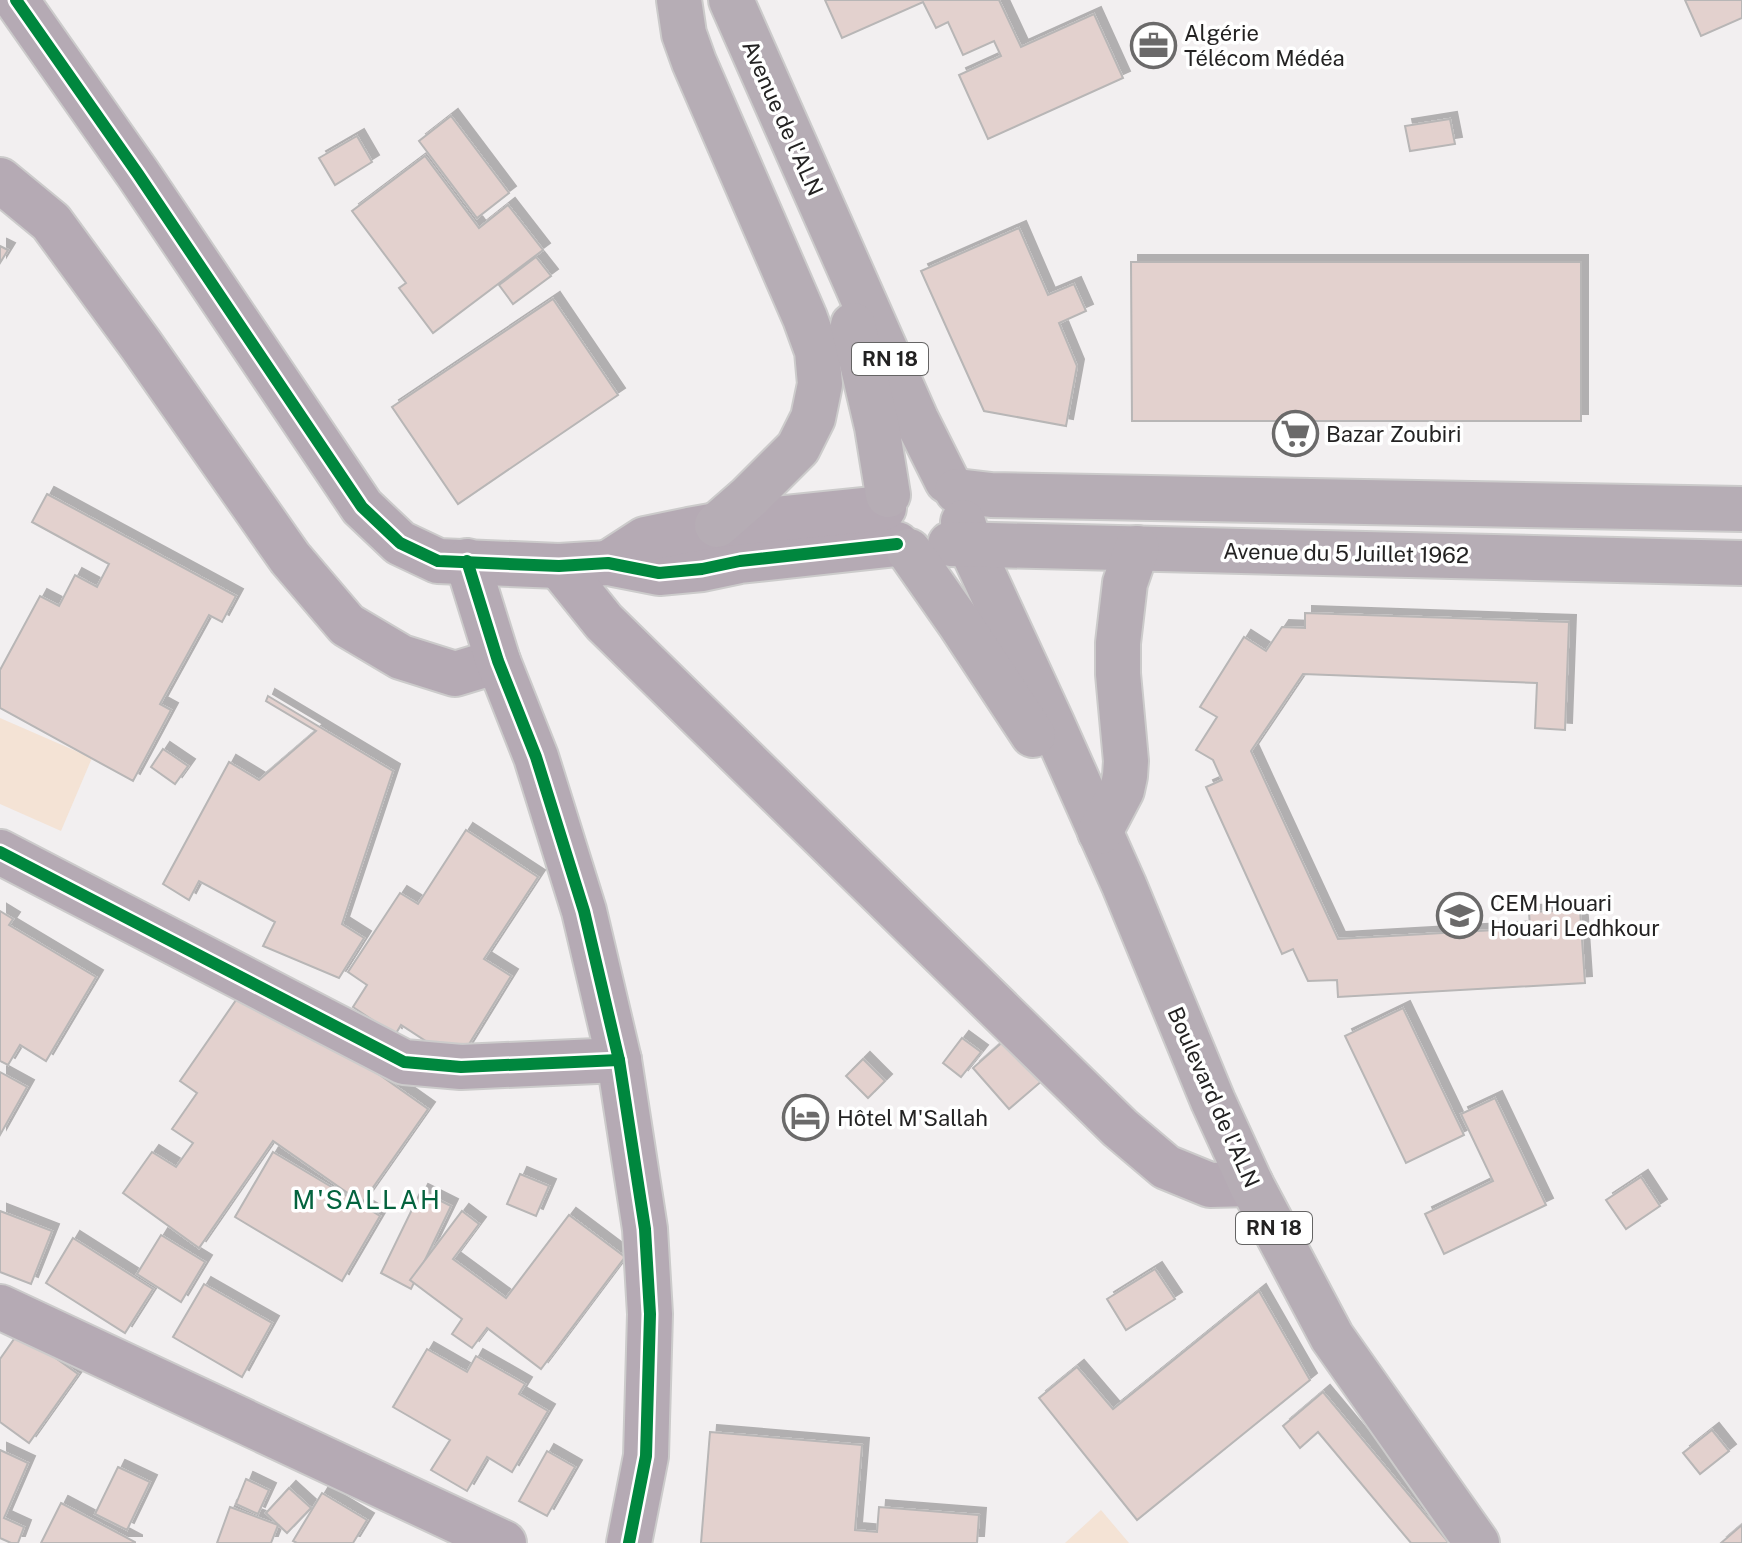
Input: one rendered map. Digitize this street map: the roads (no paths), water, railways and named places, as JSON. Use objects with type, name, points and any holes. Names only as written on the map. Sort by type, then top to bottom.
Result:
[{"type":"main road","points":[[679,0],[684,34],[694,62],[817,351],[820,384],[813,418],[798,448],[717,525]]},
{"type":"main road","name":"Avenue de l'ALN","points":[[731,0],[835,236]]},
{"type":"main road","name":"RN 18","points":[[835,236],[916,419],[929,520],[1009,697],[1124,885]]},
{"type":"main road","name":"RN 18","points":[[835,236],[877,427],[1100,832],[1124,885]]},
{"type":"main road","points":[[929,520],[991,495],[1742,509]]},
{"type":"main road","name":"Avenue du 5 Juillet 1962","points":[[929,520],[1137,548],[1742,563]]},
{"type":"main road","points":[[1100,832],[1122,790],[1125,776],[1118,643],[1125,583],[1137,548]]},
{"type":"main road","name":"Boulevard de l'ALN","points":[[1124,885],[1213,1101],[1251,1184],[1332,1337],[1477,1543]]},
{"type":"street","points":[[16,0],[138,174],[362,507],[400,543],[438,561],[559,566],[608,563],[659,573],[702,569],[929,520]]},
{"type":"street","points":[[0,180],[51,222],[290,558],[347,625],[401,657],[455,674],[498,661]]},
{"type":"street","points":[[608,563],[645,539],[717,525],[929,520]]},
{"type":"street","points":[[467,561],[498,661],[536,757],[584,911],[619,1060],[645,1229],[650,1314],[646,1456],[629,1543]]},
{"type":"street","points":[[559,566],[604,622],[1120,1128],[1166,1167],[1210,1185],[1251,1184]]},
{"type":"street","points":[[0,852],[404,1062],[461,1067],[619,1060]]},
{"type":"street","points":[[0,1307],[504,1543]]},
{"type":"place","name":"Algérie Télécom Médéa","points":[[1153,46]]},
{"type":"place","name":"Bazar Zoubiri","points":[[1295,434]]},
{"type":"place","name":"CEM Houari Houari Ledhkour","points":[[1459,916]]},
{"type":"place","name":"Hôtel M'Sallah","points":[[806,1118]]},
{"type":"district","name":"M'SALLAH","points":[[367,1200]]}]
